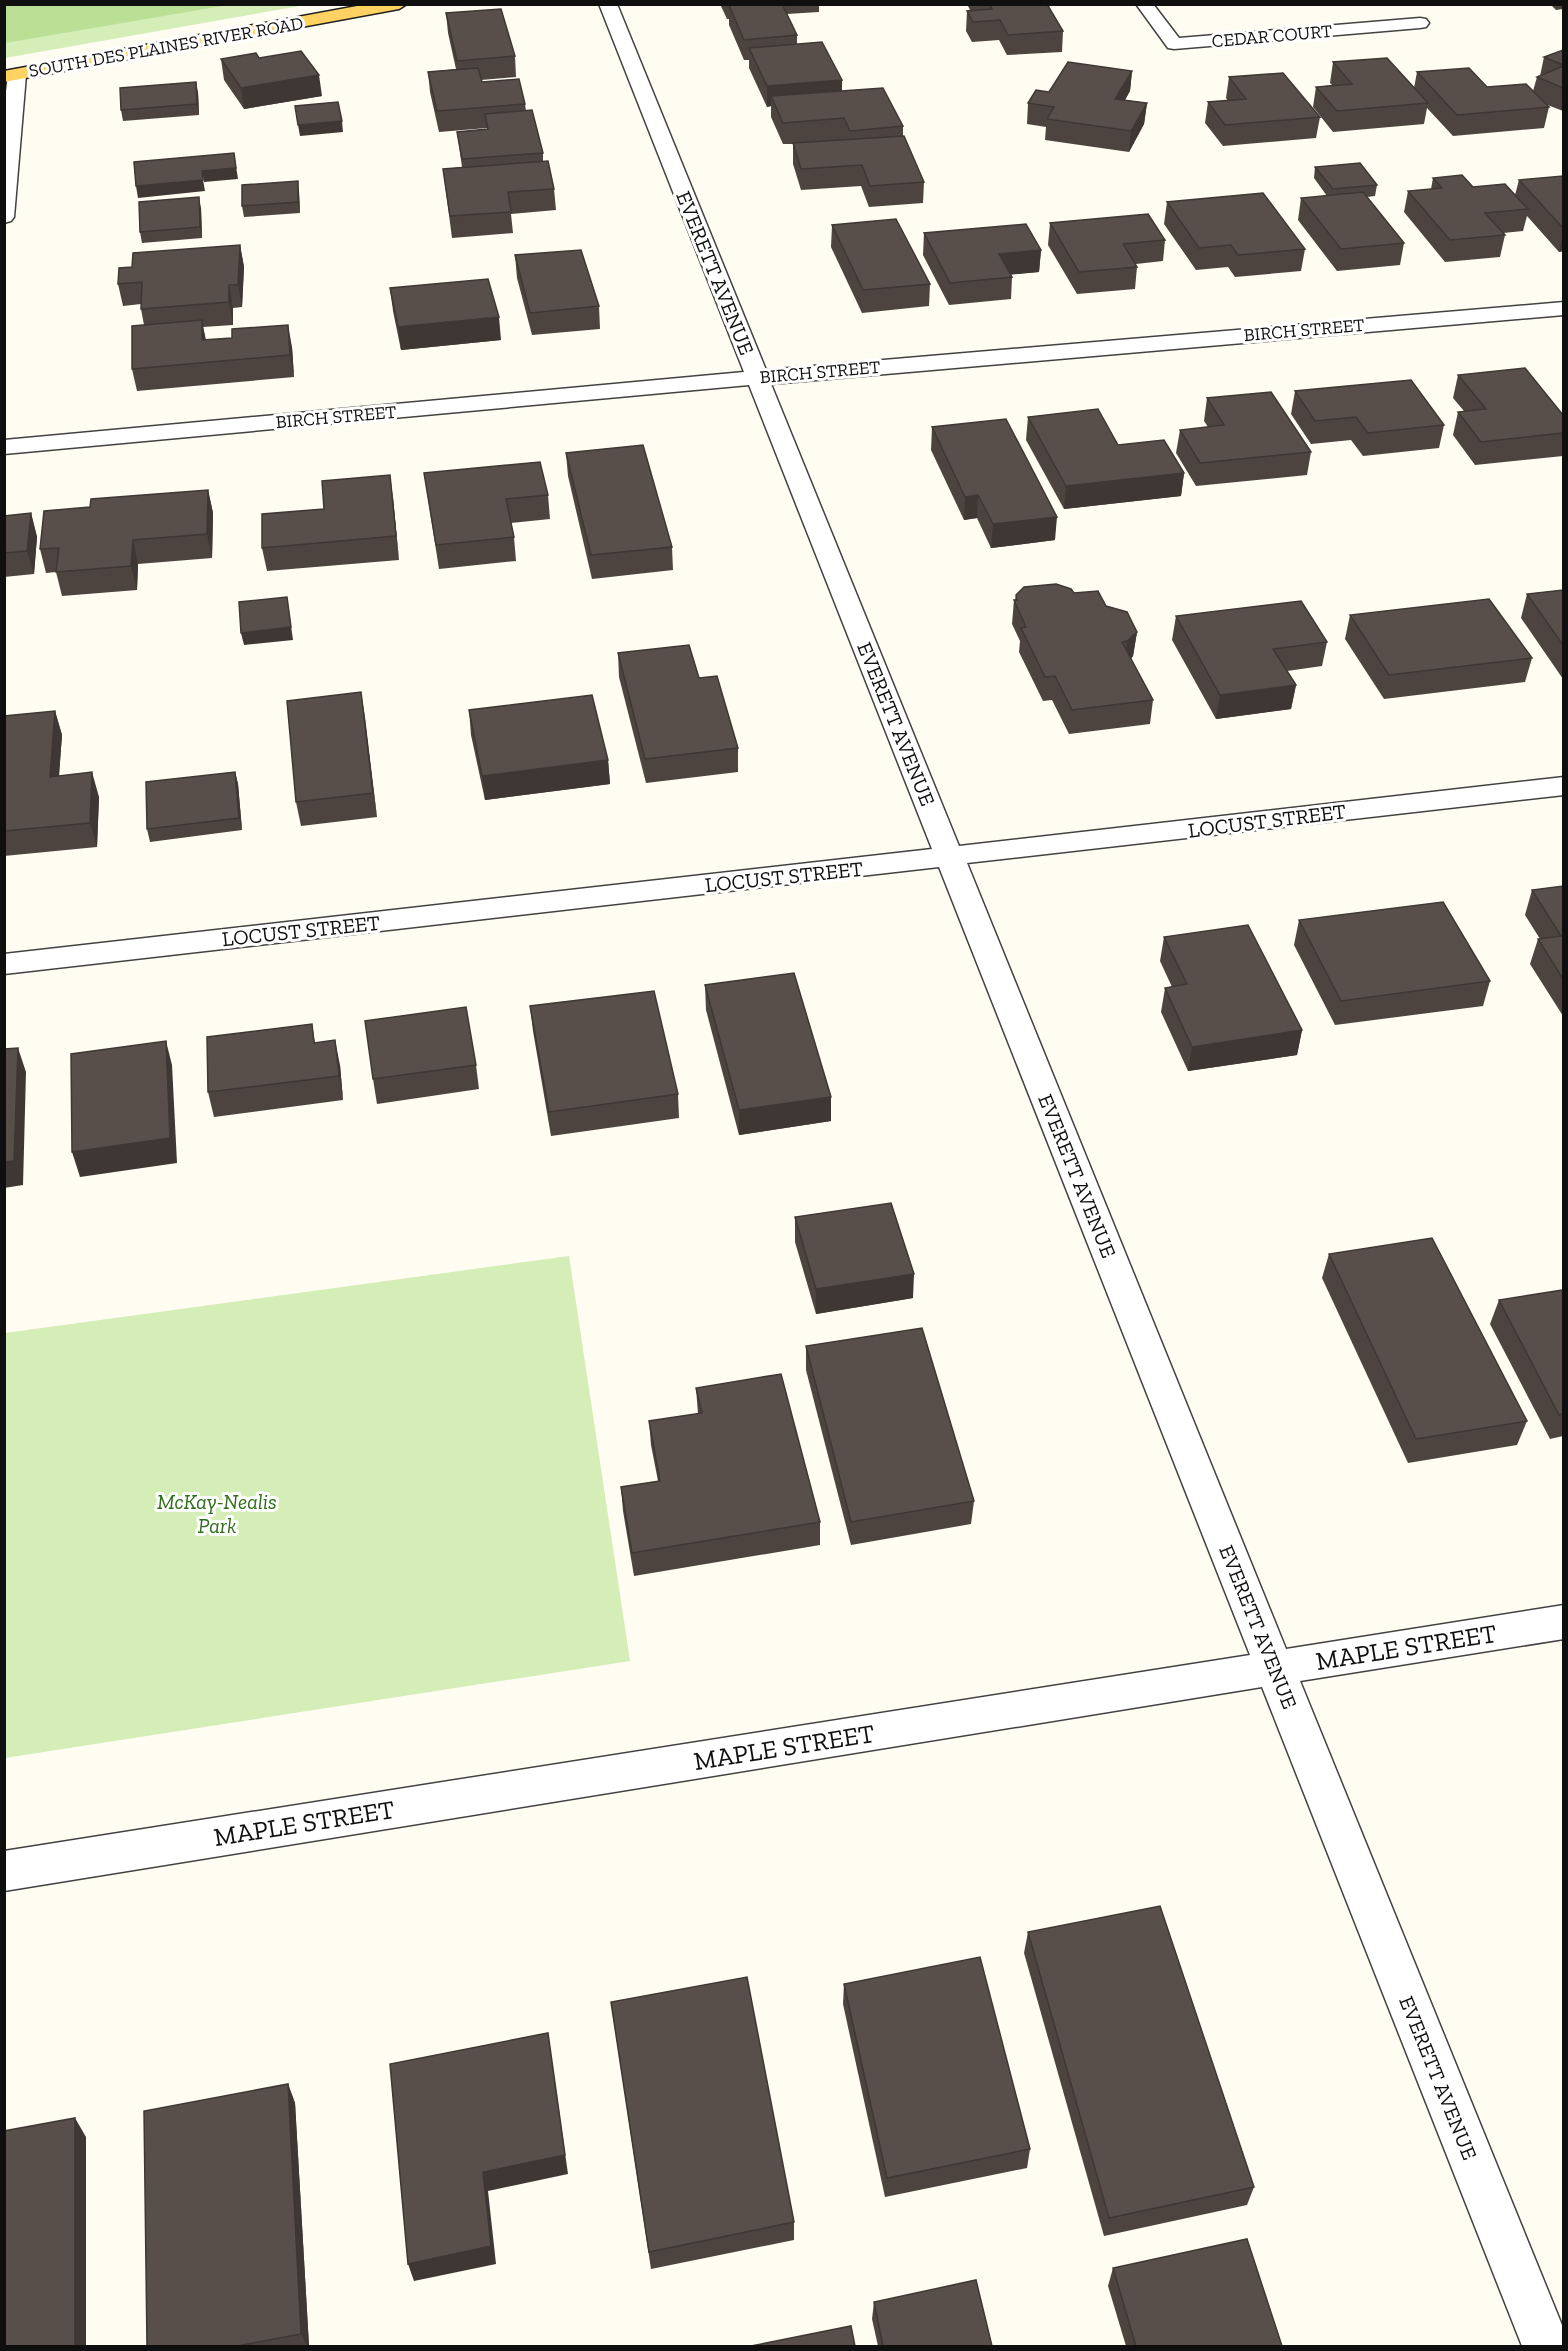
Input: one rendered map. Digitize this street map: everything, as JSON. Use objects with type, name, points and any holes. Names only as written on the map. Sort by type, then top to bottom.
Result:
[{"type":"main road","name":"SOUTH DES PLAINES RIVER ROAD","points":[[11,76],[399,4]]},
{"type":"street","name":"EVERETT AVENUE","points":[[608,4],[1546,2346]]},
{"type":"street","name":"CEDAR COURT","points":[[1144,4],[1174,44],[1420,23]]},
{"type":"street","points":[[4,217],[11,76]]},
{"type":"street","name":"BIRCH STREET","points":[[4,447],[757,378],[1563,308]]},
{"type":"street","name":"LOCUST STREET","points":[[4,964],[950,858],[1563,786]]},
{"type":"street","name":"MAPLE STREET","points":[[4,1871],[1563,1622]]},
{"type":"green space","points":[[5,4],[228,4],[228,5],[5,43]]},
{"type":"green space","points":[[5,5],[305,5],[5,58]]},
{"type":"green space","name":"McKay-Nealis Park","points":[[569,1256],[630,1661],[5,1758],[5,1333]]},
{"type":"building","points":[[782,4],[797,35],[744,40],[729,5]]},
{"type":"building","points":[[989,4],[1047,4],[1063,31],[1008,35],[1000,20],[973,22],[967,11],[992,9]]},
{"type":"building","points":[[501,9],[515,56],[457,61],[446,13]]},
{"type":"building","points":[[822,42],[842,80],[767,86],[749,48]]},
{"type":"building","points":[[1563,50],[1563,65],[1544,57]]},
{"type":"building","points":[[301,51],[319,75],[241,88],[221,59],[256,53],[259,58]]},
{"type":"building","points":[[1387,58],[1428,103],[1337,111],[1316,87],[1352,84],[1333,62]]},
{"type":"building","points":[[1068,62],[1132,71],[1115,99],[1147,103],[1131,131],[1047,119],[1054,107],[1028,103],[1036,90],[1049,92]]},
{"type":"building","points":[[1563,66],[1563,88],[1537,77]]},
{"type":"building","points":[[478,68],[482,82],[519,79],[525,104],[437,111],[428,72]]},
{"type":"building","points":[[1469,68],[1487,87],[1526,84],[1549,107],[1457,115],[1417,72]]},
{"type":"building","points":[[1283,73],[1320,117],[1225,125],[1208,102],[1246,99],[1229,77]]},
{"type":"building","points":[[196,82],[197,104],[121,110],[120,88]]},
{"type":"building","points":[[883,88],[903,126],[850,131],[844,118],[783,123],[771,96]]},
{"type":"building","points":[[338,102],[342,121],[298,125],[295,106]]},
{"type":"building","points":[[532,110],[543,153],[462,159],[457,132],[488,129],[485,114]]},
{"type":"building","points":[[904,136],[924,182],[870,186],[862,165],[801,169],[793,143]]},
{"type":"building","points":[[234,153],[236,168],[202,171],[203,180],[136,186],[134,162]]},
{"type":"building","points":[[548,161],[554,189],[508,192],[511,212],[450,216],[443,169]]},
{"type":"building","points":[[1360,163],[1377,185],[1333,189],[1315,167]]},
{"type":"building","points":[[1462,175],[1473,187],[1505,184],[1528,209],[1485,213],[1505,235],[1450,240],[1408,191],[1442,188],[1433,178]]},
{"type":"building","points":[[1563,176],[1563,228],[1519,180]]},
{"type":"building","points":[[298,181],[298,202],[242,206],[242,185]]},
{"type":"building","points":[[1363,192],[1404,243],[1341,249],[1301,198]]},
{"type":"building","points":[[1263,193],[1305,249],[1238,255],[1231,245],[1199,248],[1167,202]]},
{"type":"building","points":[[199,197],[200,227],[140,232],[139,202]]},
{"type":"building","points":[[1148,214],[1165,240],[1123,244],[1137,267],[1079,272],[1050,223]]},
{"type":"building","points":[[896,219],[930,284],[863,290],[832,225]]},
{"type":"building","points":[[1026,224],[1041,250],[999,254],[1012,277],[950,283],[924,233]]},
{"type":"building","points":[[240,245],[238,285],[229,285],[229,302],[141,309],[142,282],[118,284],[119,268],[132,267],[133,253]]},
{"type":"building","points":[[581,250],[599,306],[530,313],[515,255]]},
{"type":"building","points":[[488,279],[499,317],[398,327],[390,288]]},
{"type":"building","points":[[202,320],[202,340],[232,338],[232,329],[288,325],[290,355],[132,369],[132,326]]},
{"type":"building","points":[[1525,368],[1563,415],[1563,433],[1481,442],[1458,412],[1486,409],[1458,375]]},
{"type":"building","points":[[1411,380],[1444,425],[1368,433],[1356,417],[1315,421],[1295,391]]},
{"type":"building","points":[[1271,392],[1311,452],[1200,463],[1180,430],[1224,425],[1207,398]]},
{"type":"building","points":[[1098,409],[1118,445],[1164,440],[1184,473],[1066,486],[1028,417]]},
{"type":"building","points":[[1006,419],[1057,517],[993,524],[978,495],[965,497],[932,427]]},
{"type":"building","points":[[643,445],[672,547],[591,555],[566,453]]},
{"type":"building","points":[[540,462],[548,495],[506,499],[514,537],[436,545],[424,473]]},
{"type":"building","points":[[390,475],[396,536],[262,548],[262,514],[324,509],[322,481]]},
{"type":"building","points":[[208,490],[207,534],[133,540],[131,566],[56,572],[59,548],[40,549],[44,511],[90,507],[91,499]]},
{"type":"building","points":[[31,513],[27,551],[4,553],[4,516]]},
{"type":"building","points":[[1056,584],[1071,589],[1074,593],[1098,591],[1106,606],[1127,612],[1137,632],[1127,641],[1122,642],[1153,700],[1072,710],[1055,676],[1045,677],[1021,628],[1026,627],[1014,600],[1017,600],[1016,595],[1024,587]]},
{"type":"building","points":[[1563,590],[1563,645],[1527,594]]},
{"type":"building","points":[[287,597],[291,627],[241,633],[239,602]]},
{"type":"building","points":[[1489,599],[1532,658],[1389,675],[1350,615]]},
{"type":"building","points":[[1301,601],[1327,642],[1273,649],[1296,685],[1220,695],[1176,616]]},
{"type":"building","points":[[689,645],[699,678],[717,676],[738,748],[645,759],[618,653]]},
{"type":"building","points":[[361,692],[373,793],[296,802],[287,701]]},
{"type":"building","points":[[592,695],[608,760],[482,776],[469,710]]},
{"type":"building","points":[[55,711],[50,777],[92,772],[90,823],[4,831],[4,716]]},
{"type":"building","points":[[235,772],[239,818],[147,829],[146,782]]},
{"type":"building","points":[[1563,886],[1563,979],[1538,939],[1561,936],[1532,890]]},
{"type":"building","points":[[1443,902],[1490,981],[1341,1001],[1299,920]]},
{"type":"building","points":[[1248,925],[1302,1030],[1192,1047],[1165,988],[1187,984],[1164,937]]},
{"type":"building","points":[[794,973],[831,1097],[739,1110],[705,985]]},
{"type":"building","points":[[654,991],[678,1094],[549,1112],[530,1006]]},
{"type":"building","points":[[466,1007],[476,1065],[373,1079],[365,1021]]},
{"type":"building","points":[[312,1024],[314,1043],[335,1040],[339,1076],[208,1092],[207,1037]]},
{"type":"building","points":[[166,1041],[170,1138],[72,1152],[71,1054]]},
{"type":"building","points":[[18,1048],[14,1161],[4,1162],[4,1049]]},
{"type":"building","points":[[891,1203],[914,1274],[816,1289],[795,1217]]},
{"type":"building","points":[[1432,1238],[1527,1421],[1416,1439],[1329,1254]]},
{"type":"building","points":[[1563,1290],[1563,1414],[1559,1415],[1499,1300]]},
{"type":"building","points":[[922,1328],[974,1501],[851,1522],[806,1346]]},
{"type":"building","points":[[781,1374],[820,1522],[632,1553],[621,1487],[660,1481],[649,1421],[702,1413],[696,1388]]},
{"type":"building","points":[[1160,1906],[1254,2187],[1109,2218],[1028,1932]]},
{"type":"building","points":[[980,1957],[1030,2149],[887,2178],[844,1984]]},
{"type":"building","points":[[747,1977],[794,2222],[649,2252],[611,2002]]},
{"type":"building","points":[[548,2033],[565,2155],[483,2172],[491,2246],[408,2264],[390,2064]]},
{"type":"building","points":[[288,2084],[301,2334],[237,2346],[147,2346],[144,2111]]},
{"type":"building","points":[[75,2118],[75,2346],[4,2346],[4,2131]]},
{"type":"building","points":[[1247,2239],[1282,2346],[1136,2346],[1113,2268]]},
{"type":"building","points":[[976,2280],[992,2346],[883,2346],[874,2302]]},
{"type":"building","points":[[851,2326],[855,2346],[751,2346]]}]
